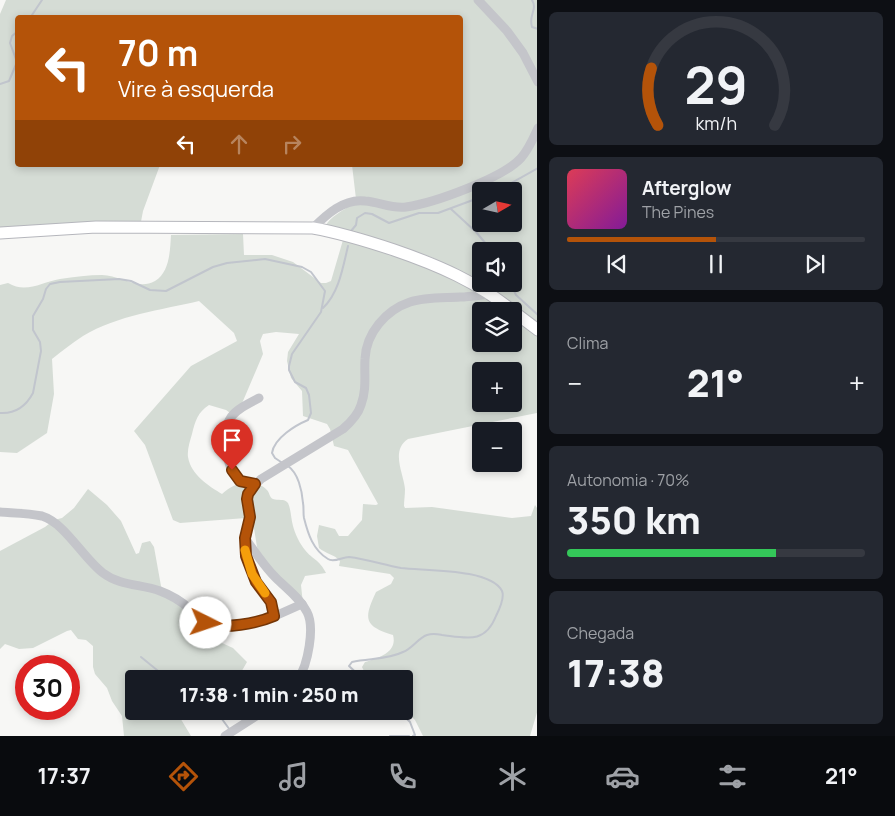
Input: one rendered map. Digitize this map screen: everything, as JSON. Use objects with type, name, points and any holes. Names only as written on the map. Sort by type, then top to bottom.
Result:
[{"type":"main road","points":[[0,233],[96,227],[313,228],[336,232],[374,243],[434,264],[463,277],[500,302]]},
{"type":"main road","points":[[522,318],[537,329]]},
{"type":"street","points":[[478,0],[507,31],[523,53],[537,80]]},
{"type":"street","points":[[313,228],[334,210],[354,202],[364,201],[407,207],[447,196],[486,180],[520,160],[537,130]]},
{"type":"street","points":[[274,616],[271,602],[256,582],[246,556],[245,538],[250,517],[248,494],[255,484],[268,474],[343,429],[356,415],[362,403],[366,382],[365,358],[368,342],[377,325],[386,316],[401,306],[415,301],[490,294]]},
{"type":"street","points":[[255,484],[240,481],[232,470],[227,457],[224,431],[228,420],[233,415],[244,406],[259,398]]},
{"type":"street","points":[[0,512],[32,514],[47,518],[67,535],[95,567],[110,579],[162,592],[185,605],[202,621],[211,625],[262,621],[302,604]]},
{"type":"street","points":[[245,538],[260,560],[302,604],[307,612],[311,626],[307,656],[302,670]]},
{"type":"street","points":[[228,735],[250,720]]},
{"type":"shaded area","points":[[6,0],[537,0],[537,323],[522,312],[522,302],[509,302],[496,292],[522,292],[522,242],[472,242],[472,277],[431,257],[347,231],[325,227],[332,218],[356,199],[352,167],[463,167],[463,15],[15,15],[15,167],[159,167],[143,211],[140,227],[0,230],[0,14]]},
{"type":"shaded area","points":[[243,234],[244,255],[272,255],[293,262],[321,283],[326,283],[331,281],[343,240],[419,262],[472,287],[472,292],[480,292],[494,302],[472,302],[472,352],[522,352],[522,323],[537,335],[537,413],[492,422],[472,422],[472,426],[408,439],[403,444],[399,456],[405,489],[405,508],[432,507],[512,518],[531,516],[535,505],[537,508],[537,712],[530,736],[423,736],[413,718],[413,670],[364,670],[362,667],[365,662],[385,654],[390,650],[394,641],[393,635],[383,632],[371,624],[368,615],[376,592],[391,584],[394,578],[390,574],[339,566],[340,561],[338,559],[319,548],[317,536],[319,525],[335,529],[339,536],[348,536],[362,520],[363,504],[378,504],[348,450],[334,446],[327,424],[303,416],[302,391],[291,378],[287,361],[288,352],[299,334],[276,332],[263,334],[260,341],[263,354],[240,408],[233,415],[226,410],[209,405],[205,408],[196,421],[188,448],[188,457],[197,475],[206,484],[222,494],[237,484],[250,482],[256,483],[267,490],[273,499],[288,503],[294,529],[303,548],[321,565],[326,573],[305,576],[301,585],[303,604],[264,562],[257,547],[253,522],[246,518],[180,523],[173,520],[145,445],[134,431],[191,366],[237,341],[234,333],[199,301],[125,318],[96,329],[67,347],[52,359],[54,394],[47,433],[17,453],[0,452],[0,285],[8,283],[15,286],[28,287],[60,279],[102,275],[149,284],[160,277],[166,266],[171,235]]},
{"type":"shaded area","points":[[88,489],[107,505],[121,521],[136,554],[139,553],[142,543],[150,541],[154,547],[163,592],[220,630],[222,643],[233,648],[247,662],[242,670],[125,670],[125,720],[181,720],[191,736],[124,736],[122,716],[112,701],[107,688],[95,674],[93,646],[86,640],[78,639],[71,630],[33,648],[19,649],[5,644],[0,649],[0,551],[45,527],[54,520],[62,518],[74,508]]},
{"type":"waterway","points":[[32,15],[42,0]]},
{"type":"waterway","points":[[532,0],[534,7],[531,23],[532,27],[537,29]]},
{"type":"waterway","points":[[15,34],[10,43],[15,57]]},
{"type":"waterway","points":[[0,84],[9,81],[15,67]]},
{"type":"waterway","points":[[513,182],[537,169]]},
{"type":"waterway","points":[[351,231],[356,225],[357,218],[365,213],[372,214],[389,223],[419,213],[438,213],[472,200]]},
{"type":"waterway","points":[[451,209],[484,242]]},
{"type":"waterway","points":[[323,308],[337,287],[348,246]]},
{"type":"waterway","points":[[0,413],[15,411],[20,408],[33,393],[41,351],[40,342],[33,330],[33,316],[50,284],[119,279],[131,281],[150,290],[166,291],[213,267],[227,263],[265,259],[302,267],[311,272],[325,291],[321,312],[292,354],[289,366],[295,382],[306,388],[309,395],[311,413],[308,420],[292,429],[277,442],[272,453],[281,462]]},
{"type":"waterway","points":[[515,292],[537,314]]},
{"type":"waterway","points":[[288,466],[299,482],[304,518],[309,536],[318,551],[328,559],[349,557],[401,568],[471,574],[495,584],[503,594],[500,607],[492,625],[481,635],[467,638],[429,634],[397,655],[352,662],[349,666],[353,670]]},
{"type":"waterway","points":[[141,657],[157,670]]},
{"type":"waterway","points":[[223,720],[230,730]]},
{"type":"waterway","points":[[408,720],[415,735],[413,736]]},
{"type":"waterway","points":[[390,736],[409,736]]},
{"type":"slow traffic","points":[[245,550],[252,574],[265,593]]},
{"type":"route","points":[[206,623],[216,626],[229,625],[262,621],[274,616],[271,602],[256,582],[246,556],[245,538],[250,517],[247,499],[255,484],[240,481],[232,470]]}]
